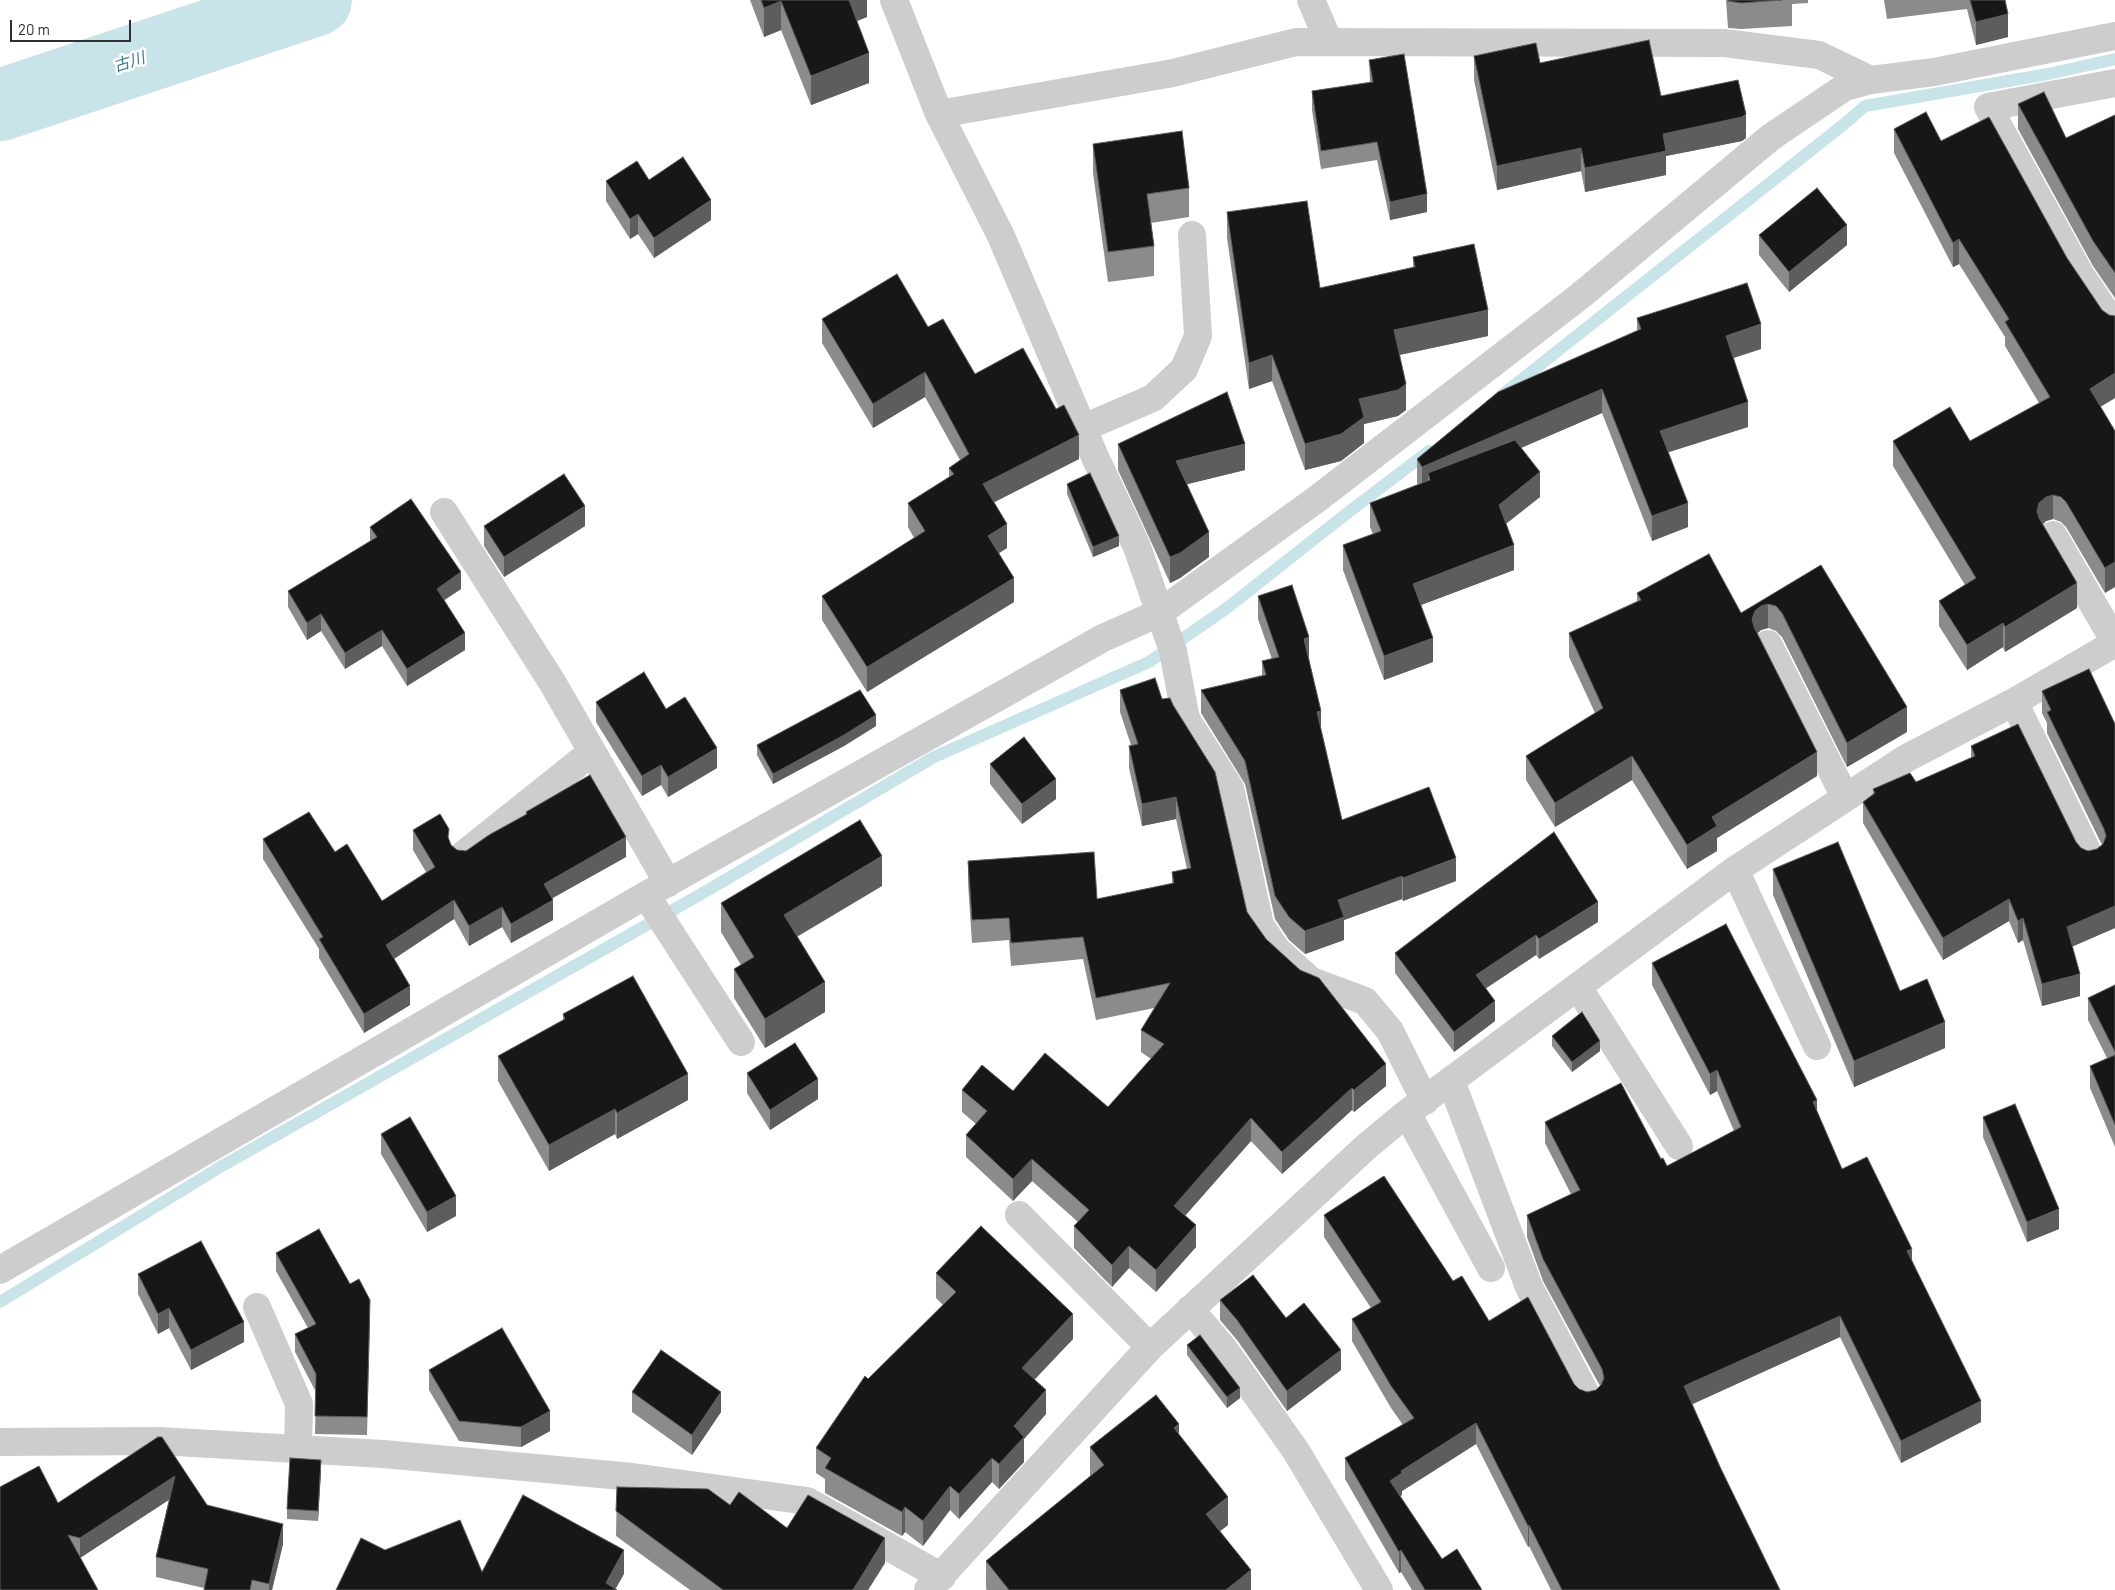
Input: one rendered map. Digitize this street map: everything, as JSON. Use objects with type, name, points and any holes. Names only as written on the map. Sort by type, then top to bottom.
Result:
[{"type":"street","points":[[894,0],[939,114],[1000,236],[1137,547],[1166,631],[1186,719],[1230,788],[1260,924],[1277,950],[1311,981],[1365,1001],[1390,1031],[1416,1107],[1491,1268]]},
{"type":"street","points":[[1311,0],[1329,42]]},
{"type":"street","points":[[0,1270],[657,896],[1102,638],[1166,631],[1317,499],[1580,296],[1771,137],[1846,87],[1871,80],[1934,72],[2115,36]]},
{"type":"street","points":[[939,114],[1173,73],[1296,42],[1724,43],[1819,55],[1871,80]]},
{"type":"street","points":[[2115,83],[1988,108],[2080,274],[2115,326]]},
{"type":"street","points":[[1084,428],[1153,398],[1184,369],[1198,336],[1192,235]]},
{"type":"street","points":[[444,512],[552,682],[592,752],[675,940],[741,1042]]},
{"type":"street","points":[[0,1442],[159,1441],[383,1454],[633,1477],[807,1501],[935,1583],[1150,1347],[1367,1146],[1416,1107],[1735,870],[1905,759],[2014,702],[2115,643],[2053,535]]},
{"type":"street","points":[[1768,644],[1845,798]]},
{"type":"street","points":[[2014,702],[2090,856]]},
{"type":"street","points":[[463,855],[592,752]]},
{"type":"street","points":[[1735,870],[1816,1046]]},
{"type":"street","points":[[1578,987],[1679,1146]]},
{"type":"street","points":[[1451,1082],[1529,1287],[1588,1398]]},
{"type":"street","points":[[1019,1215],[1150,1347]]},
{"type":"street","points":[[258,1307],[299,1404],[298,1449]]},
{"type":"street","points":[[1190,1309],[1224,1349],[1296,1451],[1378,1590]]},
{"type":"building","points":[[761,0],[849,0],[869,53],[811,76],[781,1],[764,8]]},
{"type":"building","points":[[1728,0],[1782,0],[1741,3]]},
{"type":"building","points":[[1970,0],[2005,0],[2008,14],[1976,22]]},
{"type":"building","points":[[1649,40],[1661,96],[1738,80],[1746,114],[1742,117],[1663,134],[1666,151],[1585,168],[1581,148],[1497,166],[1474,56],[1536,43],[1540,63]]},
{"type":"building","points":[[1404,54],[1427,194],[1390,202],[1377,142],[1321,151],[1312,91],[1373,82],[1369,60]]},
{"type":"building","points":[[2044,92],[2066,138],[2115,115],[2115,273],[2093,241],[2018,104]]},
{"type":"building","points":[[1926,112],[1941,141],[1989,117],[2067,258],[2102,310],[2109,315],[2115,316],[2115,373],[2090,389],[2115,431],[2115,562],[2105,568],[2066,502],[2061,497],[2053,495],[2046,497],[2039,503],[2037,511],[2039,518],[2077,583],[2005,627],[2003,623],[1967,645],[1939,601],[1976,578],[1893,441],[1950,407],[1970,441],[2050,397],[2005,322],[2009,319],[1959,239],[1953,243],[1894,129]]},
{"type":"building","points":[[1182,131],[1189,188],[1147,194],[1154,246],[1108,252],[1093,144]]},
{"type":"building","points":[[683,157],[711,200],[654,238],[638,214],[630,219],[606,181],[637,161],[649,180]]},
{"type":"building","points":[[1817,188],[1847,225],[1789,272],[1759,235]]},
{"type":"building","points":[[1307,201],[1320,288],[1415,267],[1413,257],[1474,244],[1488,310],[1394,330],[1406,384],[1398,390],[1359,399],[1364,417],[1341,434],[1305,444],[1272,355],[1249,363],[1227,212]]},
{"type":"building","points":[[897,274],[928,327],[943,319],[975,374],[1023,348],[1056,409],[1064,405],[1079,435],[983,484],[1007,524],[988,536],[1014,578],[867,667],[822,596],[925,531],[908,503],[954,474],[949,468],[969,454],[925,372],[873,404],[822,319]]},
{"type":"building","points":[[1747,283],[1761,324],[1726,336],[1748,402],[1660,431],[1688,503],[1652,516],[1602,389],[1422,467],[1417,459],[1498,392],[1641,329],[1637,318]]},
{"type":"building","points":[[1227,392],[1245,444],[1176,461],[1209,532],[1180,553],[1170,557],[1118,444]]},
{"type":"building","points":[[1515,440],[1540,472],[1499,505],[1514,545],[1413,584],[1433,638],[1384,656],[1343,545],[1381,531],[1370,503],[1430,480],[1428,473]]},
{"type":"building","points":[[1090,473],[1119,536],[1093,547],[1067,484]]},
{"type":"building","points":[[564,474],[585,506],[504,557],[484,526]]},
{"type":"building","points":[[411,499],[461,572],[437,589],[465,633],[407,669],[382,630],[345,653],[321,614],[307,623],[288,591],[377,537],[370,527]]},
{"type":"building","points":[[1709,554],[1741,613],[1821,565],[1907,707],[1847,743],[1782,613],[1776,606],[1768,604],[1761,606],[1755,611],[1752,619],[1754,627],[1817,752],[1712,817],[1717,826],[1687,845],[1632,756],[1555,803],[1526,756],[1603,708],[1569,633],[1641,600],[1637,593]]},
{"type":"building","points":[[1292,585],[1309,637],[1304,639],[1321,711],[1317,712],[1342,820],[1429,787],[1456,858],[1338,900],[1344,917],[1305,931],[1289,917],[1275,896],[1245,761],[1201,690],[1266,675],[1262,661],[1279,657],[1258,596]]},
{"type":"building","points":[[2089,669],[2115,724],[2115,906],[2067,927],[2080,974],[2042,984],[2023,918],[2018,921],[2009,899],[1943,938],[1863,802],[1875,793],[1873,789],[1910,773],[1916,782],[1975,756],[1971,746],[2018,724],[2076,842],[2081,848],[2088,851],[2097,849],[2103,844],[2106,836],[2104,829],[2047,712],[2051,710],[2042,691]]},
{"type":"building","points":[[644,672],[666,709],[685,697],[717,748],[668,777],[661,765],[642,776],[596,702]]},
{"type":"building","points":[[1155,678],[1162,699],[1170,698],[1215,772],[1247,912],[1266,939],[1300,970],[1319,978],[1386,1064],[1354,1090],[1352,1088],[1282,1152],[1251,1118],[1174,1206],[1196,1225],[1156,1270],[1129,1246],[1112,1265],[1074,1226],[1089,1210],[1032,1159],[1013,1179],[966,1135],[987,1111],[962,1090],[982,1065],[1013,1091],[1045,1053],[1108,1107],[1164,1044],[1141,1030],[1170,983],[1096,998],[1083,937],[1011,943],[1009,918],[972,920],[968,861],[1094,852],[1097,899],[1174,883],[1172,872],[1191,868],[1176,797],[1142,804],[1129,746],[1138,744],[1120,690]]},
{"type":"building","points":[[860,690],[876,715],[773,774],[757,745]]},
{"type":"building","points":[[1024,737],[1056,779],[1022,804],[990,764]]},
{"type":"building","points":[[590,775],[626,837],[544,884],[553,900],[511,924],[502,907],[469,926],[454,900],[386,945],[410,986],[364,1014],[319,939],[323,937],[263,839],[309,812],[335,852],[347,844],[382,901],[435,867],[413,830],[440,814],[449,829],[448,837],[451,845],[457,850],[466,851],[489,835],[527,814],[526,812]]},
{"type":"building","points":[[860,820],[882,856],[784,915],[825,982],[765,1019],[734,969],[754,957],[721,903]]},
{"type":"building","points":[[1554,832],[1598,902],[1539,939],[1536,935],[1476,975],[1495,1001],[1454,1032],[1395,953]]},
{"type":"building","points":[[1838,842],[1900,991],[1927,979],[1945,1022],[1854,1061],[1773,869]]},
{"type":"building","points":[[1726,924],[1817,1100],[1813,1102],[1842,1169],[1867,1157],[1912,1249],[1907,1251],[1981,1401],[1901,1441],[1840,1316],[1684,1386],[1721,1469],[1780,1590],[1562,1590],[1476,1423],[1401,1471],[1402,1473],[1390,1481],[1442,1559],[1457,1549],[1482,1590],[1425,1590],[1401,1550],[1399,1552],[1345,1458],[1414,1418],[1391,1386],[1352,1319],[1381,1302],[1324,1215],[1384,1176],[1453,1281],[1462,1276],[1489,1321],[1528,1297],[1574,1384],[1579,1389],[1587,1392],[1596,1390],[1604,1378],[1602,1369],[1543,1259],[1527,1215],[1580,1190],[1545,1122],[1621,1083],[1661,1159],[1663,1158],[1667,1166],[1741,1127],[1717,1070],[1710,1074],[1652,963]]},
{"type":"building","points":[[633,976],[688,1074],[617,1113],[615,1109],[549,1145],[498,1056],[565,1019],[563,1014]]},
{"type":"building","points":[[2115,985],[2115,1052],[2088,998]]},
{"type":"building","points":[[1582,1012],[1600,1041],[1572,1062],[1552,1036]]},
{"type":"building","points":[[795,1043],[818,1079],[770,1110],[747,1073]]},
{"type":"building","points":[[2115,1055],[2115,1125],[2090,1066]]},
{"type":"building","points":[[2015,1104],[2059,1209],[2027,1222],[1983,1117]]},
{"type":"building","points":[[410,1117],[456,1196],[427,1212],[381,1134]]},
{"type":"building","points":[[981,1226],[1073,1314],[1022,1368],[1046,1390],[1014,1426],[1024,1437],[999,1464],[992,1458],[959,1494],[950,1486],[923,1521],[905,1507],[902,1512],[825,1468],[831,1458],[816,1448],[865,1376],[868,1379],[956,1292],[936,1273]]},
{"type":"building","points":[[319,1229],[350,1284],[359,1279],[370,1300],[367,1417],[315,1416],[316,1374],[295,1334],[316,1324],[276,1253]]},
{"type":"building","points":[[201,1241],[244,1322],[191,1350],[169,1308],[158,1314],[138,1274]]},
{"type":"building","points":[[1253,1275],[1286,1318],[1304,1303],[1341,1350],[1287,1391],[1237,1320],[1220,1300]]},
{"type":"building","points":[[502,1328],[550,1411],[521,1427],[459,1421],[429,1370]]},
{"type":"building","points":[[1200,1335],[1240,1388],[1227,1397],[1187,1345]]},
{"type":"building","points":[[661,1350],[721,1392],[692,1435],[632,1392]]},
{"type":"building","points":[[1156,1395],[1179,1424],[1174,1428],[1228,1497],[1206,1514],[1251,1570],[1226,1590],[1009,1590],[986,1561],[1104,1465],[1090,1447]]},
{"type":"building","points":[[158,1437],[162,1437],[207,1505],[283,1524],[269,1584],[252,1580],[250,1590],[204,1590],[208,1569],[156,1557],[175,1476],[80,1538],[68,1535],[98,1590],[0,1590],[0,1487],[39,1466],[58,1503]]},
{"type":"building","points":[[290,1458],[321,1460],[318,1511],[287,1509]]},
{"type":"building","points":[[617,1487],[708,1489],[730,1505],[739,1492],[787,1528],[808,1495],[885,1538],[853,1590],[723,1590],[616,1511]]},
{"type":"building","points":[[523,1495],[624,1550],[606,1583],[617,1590],[336,1590],[361,1538],[385,1550],[460,1520],[482,1572]]},
{"type":"waterway","name":"古川","points":[[0,105],[316,0]]},
{"type":"waterway","points":[[1502,395],[1865,106],[2048,74],[2115,59]]},
{"type":"waterway","points":[[0,1302],[222,1166],[703,893],[934,757],[1149,662],[1227,608],[1429,451]]}]
